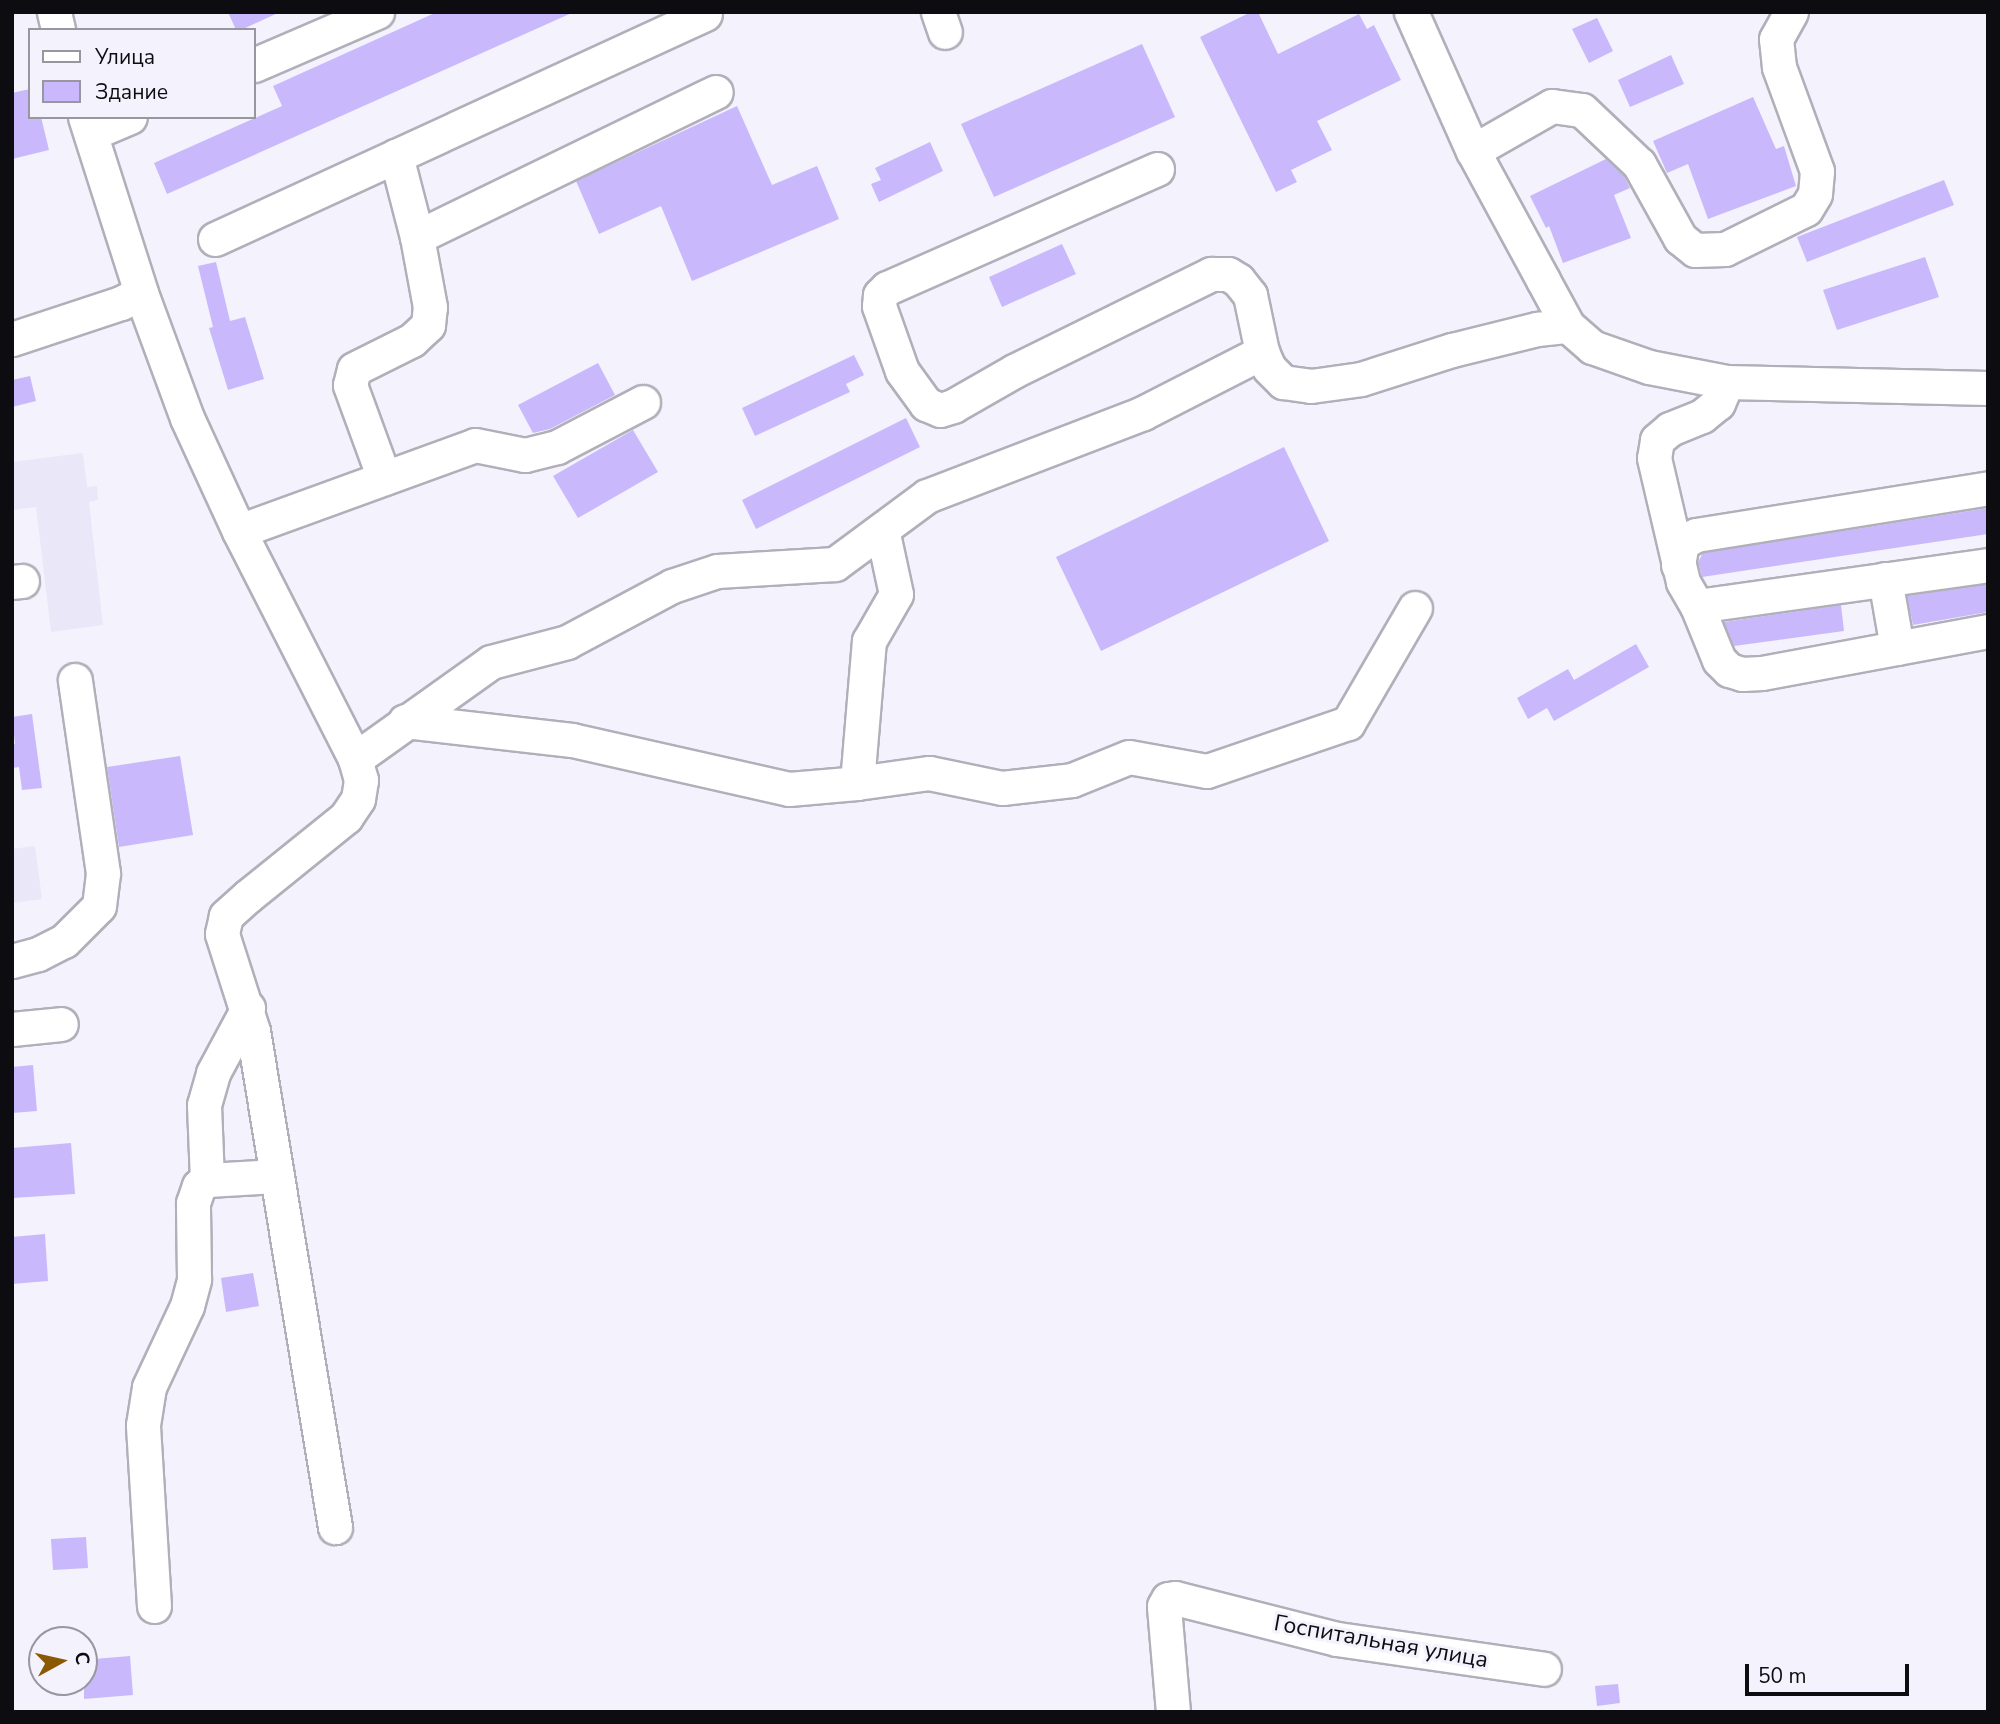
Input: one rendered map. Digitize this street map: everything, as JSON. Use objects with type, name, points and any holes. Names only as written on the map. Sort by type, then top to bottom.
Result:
[{"type":"street","points":[[256,64],[377,12]]},
{"type":"street","points":[[1411,12],[1474,151],[1568,326],[1592,347],[1649,367],[1727,383],[1988,388]]},
{"type":"street","points":[[1474,151],[1552,106],[1582,110],[1639,164],[1680,239],[1695,250],[1725,249],[1806,209],[1815,194],[1817,172],[1779,67],[1776,39],[1791,12]]},
{"type":"street","points":[[215,239],[705,14]]},
{"type":"street","points":[[417,237],[716,92]]},
{"type":"street","points":[[120,119],[89,125],[141,293],[187,418],[239,531],[355,759],[361,780],[358,799],[346,817],[226,916],[222,934],[248,1008],[335,1527]]},
{"type":"street","points":[[384,478],[350,385],[354,369],[412,340],[428,325],[430,307],[417,237],[396,156]]},
{"type":"street","points":[[1157,169],[887,288],[880,295],[879,306],[902,371],[926,404],[940,410],[953,406],[1025,365],[1210,274],[1228,274],[1238,280],[1251,295],[1262,352],[1269,368],[1283,382],[1311,386],[1361,379],[1452,350],[1536,329],[1568,326]]},
{"type":"street","points":[[12,339],[121,303],[141,293]]},
{"type":"street","points":[[355,759],[491,662],[567,642],[672,586],[717,571],[835,564],[927,496],[1143,413],[1262,352]]},
{"type":"street","points":[[1727,383],[1718,403],[1710,410],[1670,429],[1657,440],[1654,458],[1683,582],[1697,606],[1719,660],[1729,670],[1742,674],[1762,674],[1988,631]]},
{"type":"street","points":[[239,531],[475,445],[525,455],[557,447],[643,401]]},
{"type":"street","points":[[1678,565],[1682,543],[1696,535],[1988,488]]},
{"type":"street","points":[[857,783],[869,641],[896,594],[883,529]]},
{"type":"street","points":[[1697,606],[1988,565]]},
{"type":"street","points":[[1885,579],[1897,648]]},
{"type":"street","points":[[405,721],[572,740],[789,789],[929,773],[1002,788],[1072,780],[1129,757],[1207,771],[1348,723],[1415,608]]},
{"type":"street","points":[[12,961],[38,954],[64,941],[100,906],[103,873],[75,680]]},
{"type":"street","points":[[208,1180],[204,1105],[213,1073],[248,1008]]},
{"type":"street","points":[[12,1029],[61,1024]]},
{"type":"street","points":[[154,1606],[143,1425],[149,1387],[187,1306],[194,1279],[193,1203],[199,1186],[208,1180],[277,1175]]},
{"type":"street","name":"Госпитальная улица","points":[[1173,1712],[1164,1606],[1168,1599],[1175,1598],[1338,1639],[1544,1669]]},
{"type":"shaded area","points":[[83,453],[87,487],[97,486],[98,500],[89,502],[103,625],[51,632],[36,507],[12,510],[12,462]]},
{"type":"shaded area","points":[[35,846],[42,899],[12,903],[12,849]]},
{"type":"building","points":[[228,12],[280,12],[245,28],[235,28]]},
{"type":"building","points":[[437,12],[574,12],[167,194],[154,163],[282,106],[273,86]]},
{"type":"building","points":[[1251,12],[1258,12],[1278,54],[1359,14],[1367,29],[1374,25],[1401,80],[1317,121],[1332,150],[1291,170],[1297,182],[1276,192],[1200,37]]},
{"type":"building","points":[[1597,18],[1613,51],[1589,63],[1572,29]]},
{"type":"building","points":[[1142,44],[1175,117],[994,197],[961,124]]},
{"type":"building","points":[[1671,55],[1684,84],[1630,107],[1618,80]]},
{"type":"building","points":[[28,89],[28,119],[41,119],[49,150],[12,159],[12,93]]},
{"type":"building","points":[[1753,97],[1776,149],[1784,146],[1796,186],[1708,219],[1688,164],[1667,173],[1653,141]]},
{"type":"building","points":[[737,106],[772,185],[817,166],[839,219],[692,281],[661,206],[599,234],[576,181]]},
{"type":"building","points":[[930,142],[943,171],[879,202],[871,184],[881,180],[875,168]]},
{"type":"building","points":[[1606,159],[1624,176],[1630,188],[1614,195],[1631,238],[1563,263],[1549,226],[1546,228],[1530,196]]},
{"type":"building","points":[[1944,180],[1954,205],[1807,262],[1797,237]]},
{"type":"building","points":[[1062,244],[1076,274],[1002,307],[989,277]]},
{"type":"building","points":[[1925,257],[1939,297],[1837,330],[1823,290]]},
{"type":"building","points":[[216,262],[230,321],[245,317],[264,379],[228,390],[209,328],[213,327],[198,266]]},
{"type":"building","points":[[854,355],[864,375],[846,384],[850,392],[755,436],[742,408]]},
{"type":"building","points":[[598,363],[615,395],[550,429],[533,433],[518,405]]},
{"type":"building","points":[[30,376],[36,401],[12,407],[12,380]]},
{"type":"building","points":[[906,418],[920,447],[756,529],[742,500]]},
{"type":"building","points":[[633,430],[658,472],[578,518],[553,476]]},
{"type":"building","points":[[1284,447],[1329,541],[1101,651],[1056,557]]},
{"type":"building","points":[[1988,508],[1988,534],[1702,577],[1698,562],[1703,553]]},
{"type":"building","points":[[1988,584],[1988,612],[1913,625],[1907,596]]},
{"type":"building","points":[[1841,605],[1844,631],[1734,646],[1724,622]]},
{"type":"building","points":[[1636,644],[1649,667],[1554,721],[1547,708],[1528,719],[1517,698],[1568,669],[1574,680]]},
{"type":"building","points":[[32,714],[42,788],[22,790],[19,767],[12,768],[12,745],[15,744],[12,717]]},
{"type":"building","points":[[180,756],[193,835],[119,847],[107,767]]},
{"type":"building","points":[[33,1065],[37,1111],[12,1113],[12,1067]]},
{"type":"building","points":[[71,1143],[75,1194],[12,1198],[12,1148]]},
{"type":"building","points":[[45,1234],[48,1281],[12,1284],[12,1237]]},
{"type":"building","points":[[253,1273],[259,1306],[226,1312],[221,1278]]},
{"type":"building","points":[[86,1537],[88,1568],[53,1570],[51,1539]]},
{"type":"building","points":[[130,1656],[133,1695],[84,1699],[84,1696],[98,1696],[98,1659]]},
{"type":"building","points":[[1618,1684],[1620,1703],[1597,1706],[1595,1686]]}]
